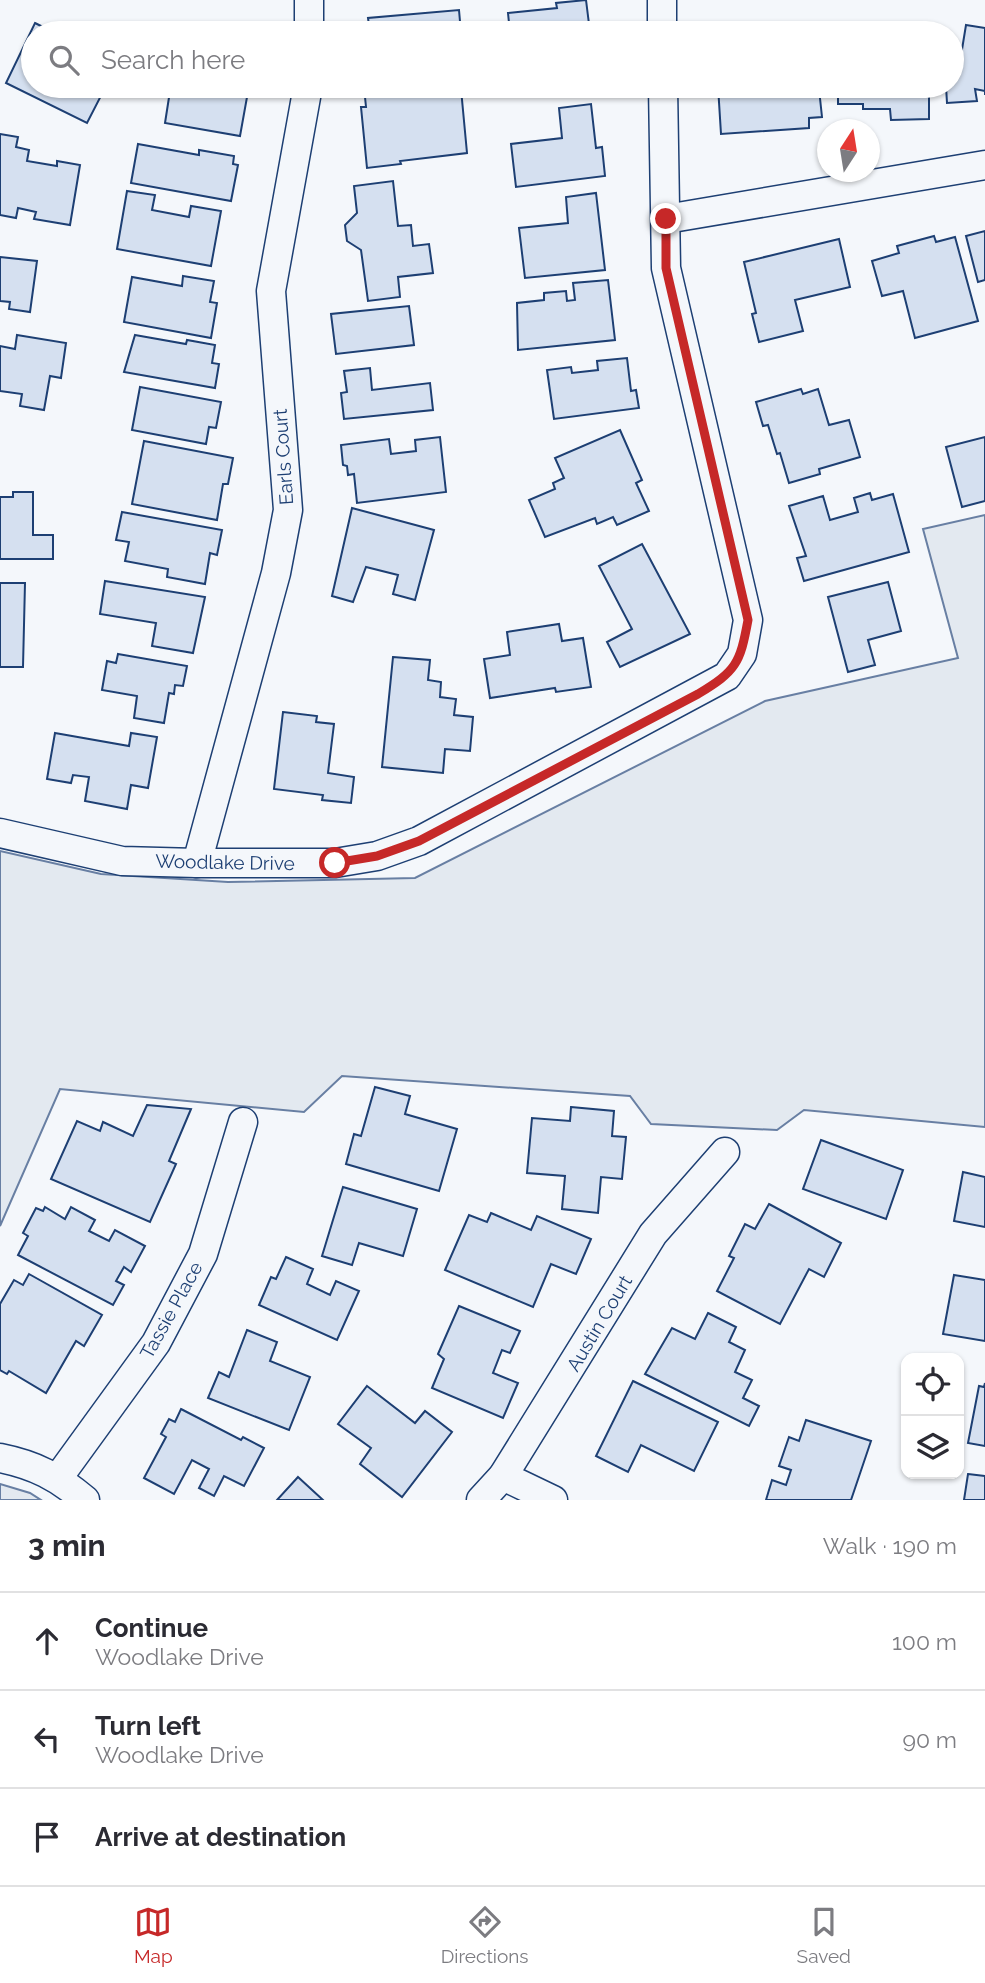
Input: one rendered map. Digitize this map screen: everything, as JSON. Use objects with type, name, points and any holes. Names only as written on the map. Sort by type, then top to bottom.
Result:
[{"type":"street","points":[[309,0],[309,21]]},
{"type":"street","points":[[662,0],[662,21]]},
{"type":"street","name":"Earls Court","points":[[197,863],[276,573],[288,510],[271,292],[306,98]]},
{"type":"street","name":"Woodlake Drive","points":[[0,833],[122,860],[335,863],[377,856],[419,841],[727,676],[742,654],[748,620],[666,268],[663,98]]},
{"type":"street","points":[[666,219],[985,165]]},
{"type":"street","name":"Tassie Place","points":[[58,1478],[156,1343],[168,1321],[202,1254],[243,1122]]},
{"type":"street","name":"Austin Court","points":[[481,1500],[503,1476],[653,1234],[724,1152]]},
{"type":"street","points":[[0,1458],[32,1465],[58,1478],[85,1500]]},
{"type":"street","points":[[503,1476],[553,1500]]},
{"type":"shaded area","points":[[985,515],[985,1127],[804,1110],[777,1130],[651,1124],[630,1096],[342,1076],[304,1112],[60,1089],[0,1226],[0,851],[101,874],[228,882],[415,878],[765,701],[958,658],[923,529]]},
{"type":"shaded area","points":[[0,1484],[30,1493],[41,1500],[0,1500]]},
{"type":"building","points":[[586,0],[589,21],[509,21],[508,13],[557,8],[556,3]]},
{"type":"building","points":[[459,10],[460,21],[368,21],[368,18]]},
{"type":"building","points":[[966,25],[985,28],[985,91],[975,89],[977,101],[947,103],[947,98],[964,98]]},
{"type":"building","points":[[21,52],[21,90],[6,83]]},
{"type":"building","points":[[36,98],[100,98],[87,123]]},
{"type":"building","points":[[169,98],[247,98],[240,136],[165,123]]},
{"type":"building","points":[[365,98],[462,98],[467,153],[367,168],[361,107],[366,107]]},
{"type":"building","points":[[719,98],[820,98],[822,117],[809,118],[809,128],[721,134]]},
{"type":"building","points":[[838,98],[929,98],[929,119],[891,120],[890,109],[863,109],[863,104],[838,104]]},
{"type":"building","points":[[591,104],[596,148],[602,147],[605,176],[516,187],[511,144],[562,138],[559,108]]},
{"type":"building","points":[[0,134],[18,137],[16,147],[29,150],[27,161],[57,166],[57,161],[80,165],[70,225],[34,219],[36,212],[18,208],[16,218],[0,215]]},
{"type":"building","points":[[138,144],[199,155],[199,150],[234,156],[233,164],[238,165],[231,201],[131,183]]},
{"type":"building","points":[[393,181],[398,226],[411,225],[413,246],[429,244],[433,273],[398,277],[400,297],[368,301],[361,250],[347,241],[345,225],[357,213],[354,186]]},
{"type":"building","points":[[127,191],[155,195],[152,210],[189,217],[191,206],[221,211],[211,266],[117,249]]},
{"type":"building","points":[[596,193],[605,270],[525,278],[519,228],[568,223],[566,197]]},
{"type":"building","points":[[985,231],[985,280],[978,282],[966,236]]},
{"type":"building","points":[[934,236],[936,242],[955,237],[978,321],[915,338],[903,291],[882,296],[872,261],[899,253],[897,246]]},
{"type":"building","points":[[839,239],[850,287],[795,300],[803,331],[759,342],[752,314],[756,313],[744,262]]},
{"type":"building","points":[[0,257],[37,261],[30,312],[9,309],[10,302],[0,301]]},
{"type":"building","points":[[183,276],[214,281],[210,302],[217,303],[211,338],[124,322],[132,277],[182,286]]},
{"type":"building","points":[[608,280],[615,340],[518,350],[517,303],[544,300],[544,293],[566,291],[567,301],[575,300],[573,283]]},
{"type":"building","points":[[409,306],[414,345],[336,354],[331,314]]},
{"type":"building","points":[[17,335],[66,343],[61,378],[50,376],[44,410],[20,406],[22,394],[0,391],[0,346],[15,349]]},
{"type":"building","points":[[135,335],[186,344],[187,340],[215,345],[212,363],[219,364],[215,388],[124,372]]},
{"type":"building","points":[[627,358],[631,391],[636,390],[639,408],[554,419],[547,370],[571,367],[572,373],[598,370],[597,361]]},
{"type":"building","points":[[370,368],[372,390],[430,383],[433,410],[344,419],[341,393],[347,392],[344,371]]},
{"type":"building","points":[[140,387],[221,402],[216,428],[209,427],[206,444],[132,430]]},
{"type":"building","points":[[801,389],[803,394],[818,389],[829,425],[849,420],[860,457],[819,469],[820,474],[789,483],[780,453],[777,454],[768,425],[763,426],[756,402]]},
{"type":"building","points":[[620,430],[642,480],[636,483],[649,511],[617,525],[613,517],[597,524],[595,518],[545,537],[529,500],[555,489],[553,483],[564,478],[555,458]]},
{"type":"building","points":[[440,437],[446,492],[357,503],[354,474],[348,475],[347,466],[343,465],[341,445],[389,439],[391,454],[416,451],[415,440]]},
{"type":"building","points":[[985,437],[985,501],[962,507],[946,447]]},
{"type":"building","points":[[144,441],[233,458],[228,484],[223,484],[217,520],[132,504]]},
{"type":"building","points":[[13,492],[33,492],[33,535],[53,535],[53,559],[0,559],[0,497],[13,497]]},
{"type":"building","points":[[870,493],[872,500],[893,494],[909,552],[804,581],[797,558],[806,556],[789,506],[823,496],[830,520],[858,512],[854,498]]},
{"type":"building","points":[[352,508],[434,530],[415,600],[393,594],[398,575],[366,567],[353,602],[332,596]]},
{"type":"building","points":[[122,512],[222,530],[217,555],[210,553],[205,584],[167,577],[168,569],[125,561],[129,542],[116,540]]},
{"type":"building","points":[[642,544],[690,634],[620,667],[607,642],[632,629],[599,566]]},
{"type":"building","points":[[105,581],[205,597],[193,653],[152,646],[156,623],[100,614]]},
{"type":"building","points":[[888,582],[901,631],[868,640],[875,665],[848,672],[828,597]]},
{"type":"building","points":[[0,583],[25,583],[23,667],[0,667]]},
{"type":"building","points":[[559,624],[562,641],[583,638],[591,687],[556,692],[555,688],[490,698],[484,659],[510,655],[507,632]]},
{"type":"building","points":[[118,654],[187,666],[183,686],[175,685],[174,694],[169,693],[164,723],[134,718],[137,696],[102,690],[107,661],[116,663]]},
{"type":"building","points":[[393,657],[430,660],[428,680],[441,682],[440,697],[456,699],[454,715],[473,717],[470,751],[445,749],[443,773],[382,767]]},
{"type":"building","points":[[283,712],[317,716],[316,722],[334,724],[328,773],[354,777],[351,803],[322,800],[323,795],[274,789]]},
{"type":"building","points":[[55,733],[129,746],[131,733],[157,737],[148,788],[131,785],[127,809],[85,801],[89,777],[73,775],[71,783],[47,779]]},
{"type":"building","points":[[375,1087],[410,1096],[405,1114],[457,1129],[439,1191],[346,1164],[354,1134],[361,1136]]},
{"type":"building","points":[[147,1105],[191,1109],[169,1161],[176,1164],[150,1222],[51,1179],[77,1121],[100,1131],[103,1122],[133,1136]]},
{"type":"building","points":[[571,1107],[614,1111],[612,1136],[626,1137],[622,1179],[601,1177],[598,1213],[562,1209],[565,1176],[527,1173],[532,1118],[570,1121]]},
{"type":"building","points":[[821,1140],[903,1170],[886,1219],[803,1189]]},
{"type":"building","points":[[963,1172],[985,1177],[985,1227],[954,1221]]},
{"type":"building","points":[[343,1187],[417,1209],[403,1256],[359,1243],[352,1265],[322,1256]]},
{"type":"building","points":[[769,1204],[841,1243],[824,1277],[809,1269],[780,1324],[717,1291],[734,1258],[729,1256],[745,1224],[755,1229]]},
{"type":"building","points":[[45,1207],[65,1219],[71,1207],[95,1220],[89,1231],[109,1241],[115,1230],[145,1246],[131,1272],[124,1267],[116,1281],[124,1285],[113,1305],[18,1255],[28,1236],[23,1233],[36,1208],[43,1211]]},
{"type":"building","points":[[491,1213],[531,1230],[537,1216],[591,1239],[576,1274],[551,1264],[533,1307],[445,1270],[469,1215],[487,1222]]},
{"type":"building","points":[[286,1257],[313,1269],[307,1284],[330,1295],[336,1281],[359,1291],[337,1340],[259,1305],[271,1277],[276,1279]]},
{"type":"building","points":[[29,1274],[102,1315],[84,1346],[76,1341],[46,1393],[9,1371],[7,1374],[0,1370],[0,1304],[14,1280],[23,1285]]},
{"type":"building","points":[[954,1275],[985,1280],[985,1341],[943,1334]]},
{"type":"building","points":[[459,1306],[520,1331],[510,1353],[502,1350],[493,1373],[518,1383],[503,1418],[432,1388],[444,1359],[438,1354]]},
{"type":"building","points":[[708,1313],[736,1327],[729,1342],[745,1350],[735,1372],[752,1380],[743,1398],[759,1406],[749,1426],[645,1374],[672,1328],[695,1339]]},
{"type":"building","points":[[247,1330],[277,1342],[270,1361],[310,1377],[289,1430],[208,1398],[219,1372],[229,1377]]},
{"type":"building","points":[[633,1381],[718,1422],[694,1471],[641,1445],[628,1472],[596,1456]]},
{"type":"building","points":[[985,1383],[985,1446],[968,1443],[979,1386],[984,1387]]},
{"type":"building","points":[[367,1386],[415,1423],[425,1411],[452,1432],[402,1497],[360,1464],[371,1448],[338,1424]]},
{"type":"building","points":[[181,1409],[241,1440],[243,1437],[264,1448],[244,1486],[224,1476],[214,1496],[199,1488],[209,1469],[192,1460],[174,1494],[144,1478],[166,1437],[161,1434],[169,1419],[175,1422]]},
{"type":"building","points":[[806,1420],[871,1441],[851,1500],[766,1500],[772,1480],[786,1485],[791,1470],[779,1466],[789,1437],[799,1441]]},
{"type":"building","points":[[968,1474],[985,1476],[985,1500],[964,1500]]},
{"type":"building","points":[[298,1477],[323,1500],[277,1500]]},
{"type":"route","points":[[335,863],[377,856],[419,841],[698,694],[727,676],[742,654],[748,620],[666,268],[666,219]]}]
